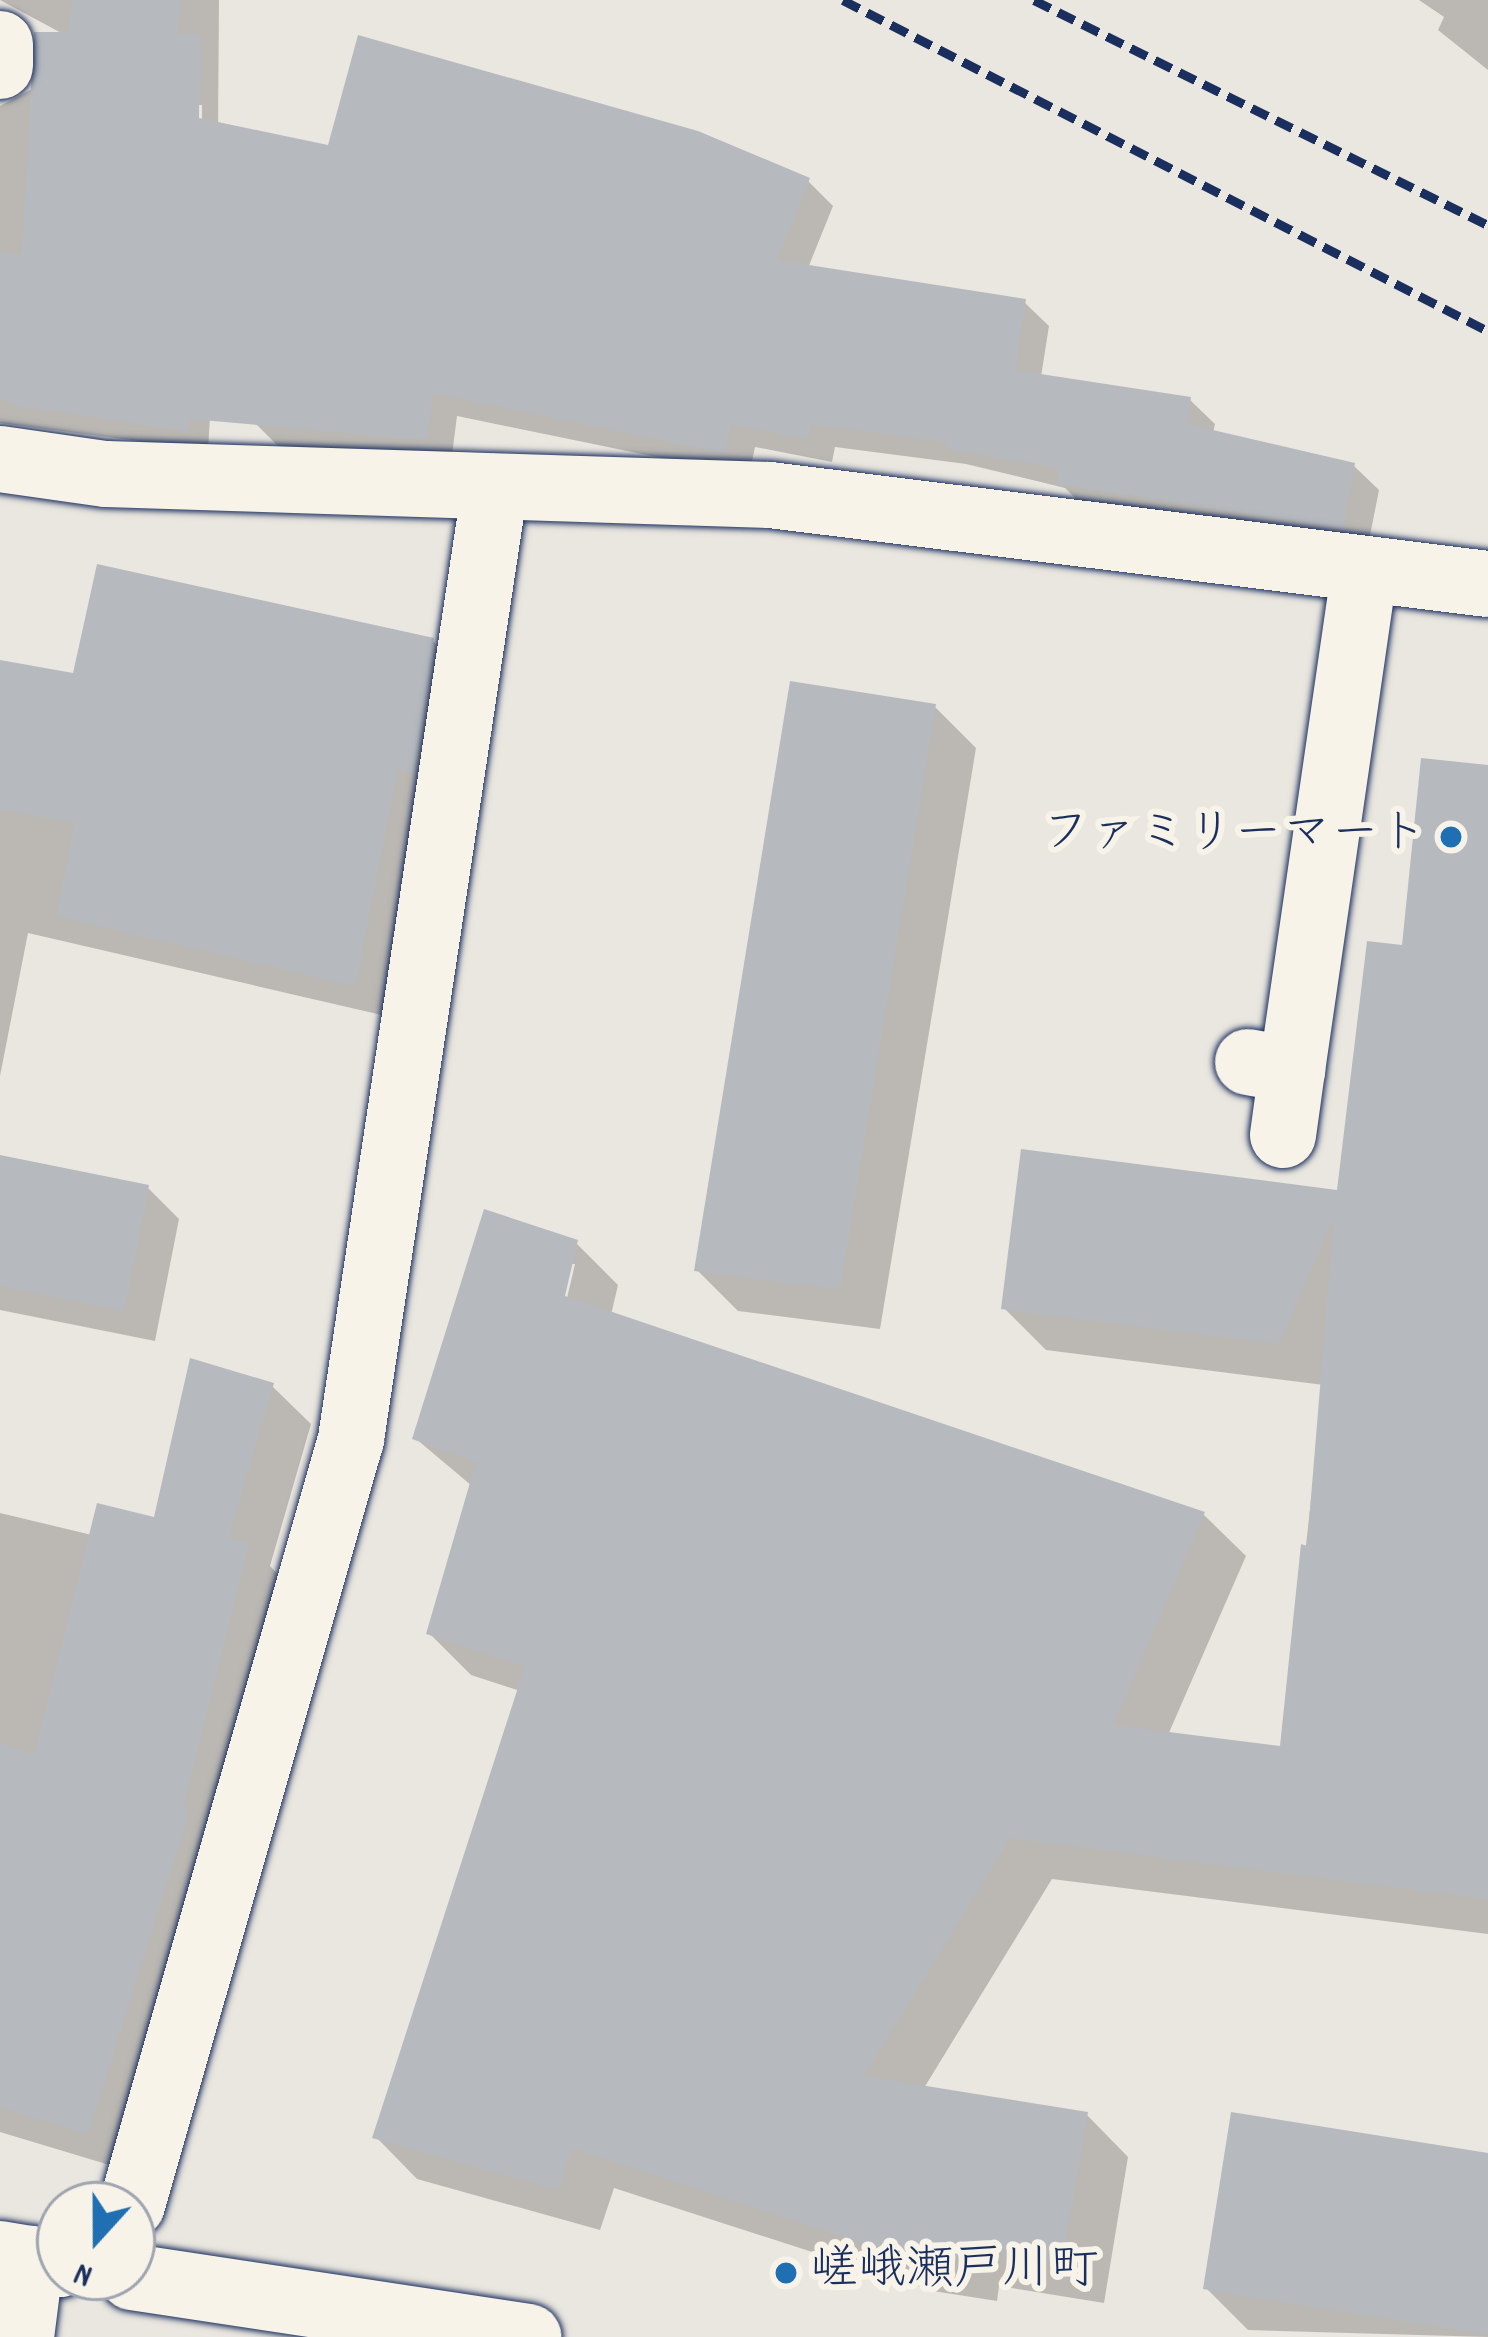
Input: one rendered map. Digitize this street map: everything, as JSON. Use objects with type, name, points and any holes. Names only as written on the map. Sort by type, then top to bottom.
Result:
[{"type":"street","points":[[0,44],[0,66]]},
{"type":"street","points":[[0,459],[106,474],[495,488],[559,511],[767,516],[1212,576],[1364,574],[1488,584]]},
{"type":"street","points":[[139,2181],[352,1439],[495,488]]},
{"type":"street","points":[[1283,1135],[1270,1066],[1364,574]]},
{"type":"street","points":[[21,2337],[30,2259]]},
{"type":"street","points":[[156,2281],[528,2337]]},
{"type":"building","points":[[72,0],[180,0],[178,34],[200,34],[199,118],[328,145],[358,35],[698,131],[810,178],[777,260],[1026,299],[1015,370],[1191,397],[1187,424],[1355,463],[1343,528],[1057,484],[1059,468],[946,448],[947,442],[811,424],[808,439],[731,424],[725,453],[433,393],[427,440],[190,419],[188,431],[19,406],[0,398],[0,251],[22,255],[34,32],[69,32]]},
{"type":"building","points":[[97,564],[434,638],[414,773],[398,769],[355,986],[56,916],[75,822],[0,810],[0,660],[73,673]]},
{"type":"building","points":[[790,681],[936,704],[840,1289],[694,1271]]},
{"type":"building","points":[[1421,758],[1488,765],[1488,1899],[1010,1838],[864,2076],[1088,2112],[1062,2263],[958,2245],[956,2261],[889,2251],[572,2148],[558,2190],[372,2138],[525,1666],[426,1634],[476,1462],[412,1439],[484,1209],[578,1240],[565,1296],[1205,1512],[1113,1725],[1280,1746],[1301,1544],[1307,1546],[1334,1217],[1279,1344],[1001,1309],[1021,1149],[1337,1190],[1367,941],[1402,945]]},
{"type":"building","points":[[0,1155],[149,1185],[124,1311],[0,1286]]},
{"type":"building","points":[[190,1358],[274,1383],[228,1539],[250,1542],[183,1808],[190,1810],[88,2134],[0,2107],[0,1743],[34,1755],[97,1503],[154,1517]]},
{"type":"building","points":[[1231,2112],[1488,2153],[1488,2335],[1203,2289]]},
{"type":"railway","points":[[843,0],[1488,331]]},
{"type":"railway","points":[[1034,0],[1488,225]]},
{"type":"place","name":"ファミリーマート","points":[[1451,837]]},
{"type":"place","name":"嵯峨瀬戸川町","points":[[786,2273]]}]
